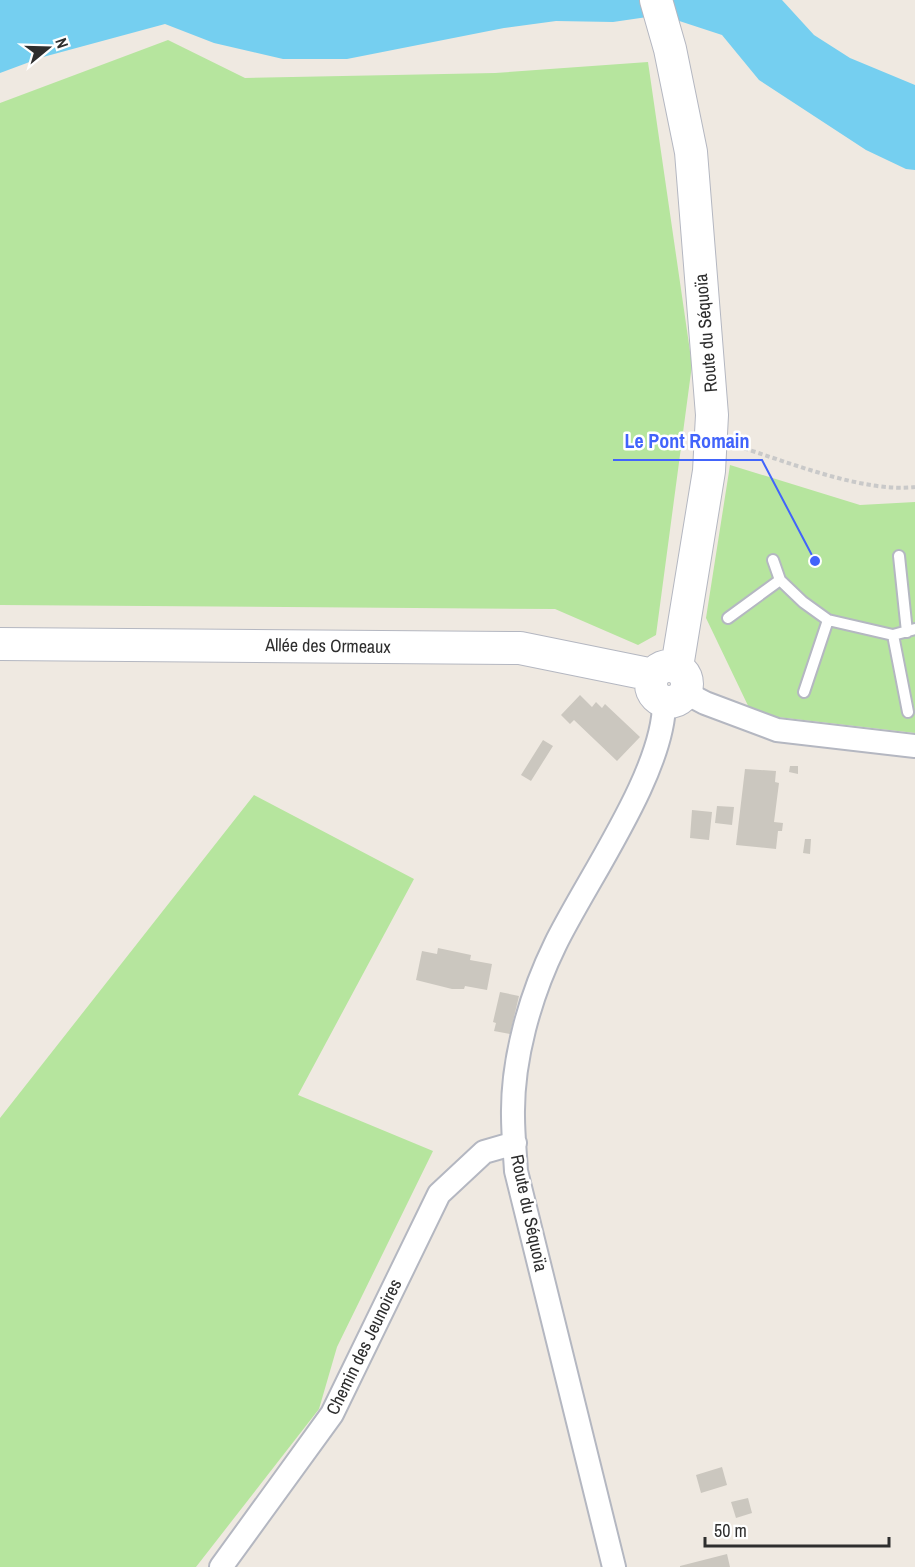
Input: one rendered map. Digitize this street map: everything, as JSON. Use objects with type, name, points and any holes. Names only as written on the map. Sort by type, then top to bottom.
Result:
[{"type":"street","name":"Route du Séquoïa","points":[[614,1567],[516,1171],[513,1115],[517,1067],[532,1001],[554,946],[649,769],[670,684],[709,471],[711,438],[709,366],[691,152],[670,49],[656,0]]},
{"type":"street","name":"Allée des Ormeaux","points":[[0,644],[520,648],[670,684]]},
{"type":"street","points":[[670,684],[705,704],[777,730],[915,746]]},
{"type":"street","name":"Chemin des Jeunoires","points":[[221,1567],[332,1414],[439,1194],[484,1152],[514,1143]]},
{"type":"lane","points":[[773,560],[780,580],[803,602],[828,620],[893,635],[911,631],[899,556]]},
{"type":"lane","points":[[728,618],[780,580]]},
{"type":"lane","points":[[804,692],[828,620]]},
{"type":"lane","points":[[893,635],[908,712]]},
{"type":"path","points":[[711,438],[844,479],[900,488],[915,487]]},
{"type":"green space","points":[[168,40],[245,78],[495,73],[648,62],[692,365],[656,635],[638,645],[555,609],[0,605],[0,103]]},
{"type":"green space","points":[[730,465],[860,505],[915,502],[915,733],[752,714],[706,618]]},
{"type":"green space","points":[[254,795],[414,879],[298,1095],[433,1151],[337,1347],[319,1409],[196,1567],[0,1567],[0,1118]]},
{"type":"water","points":[[0,0],[782,0],[814,35],[850,58],[915,85],[915,170],[906,169],[866,150],[759,80],[722,35],[661,15],[613,22],[556,21],[504,28],[347,59],[283,59],[214,43],[165,24],[43,57],[0,73]]},
{"type":"building","points":[[580,695],[592,707],[596,702],[602,708],[605,704],[640,737],[617,761],[574,720],[570,724],[561,715]]},
{"type":"building","points":[[543,740],[553,746],[531,781],[521,775]]},
{"type":"building","points":[[790,766],[798,766],[798,774],[789,772]]},
{"type":"building","points":[[745,769],[776,771],[775,782],[779,783],[774,822],[783,823],[782,831],[778,831],[776,849],[736,845]]},
{"type":"building","points":[[717,806],[734,807],[732,825],[715,823]]},
{"type":"building","points":[[692,810],[712,812],[709,840],[690,838]]},
{"type":"building","points":[[805,839],[811,839],[810,854],[803,853]]},
{"type":"building","points":[[438,948],[471,955],[470,960],[492,964],[487,990],[465,986],[464,989],[452,989],[416,980],[422,951],[437,954]]},
{"type":"building","points":[[500,992],[519,996],[510,1034],[494,1031],[496,1023],[493,1022]]},
{"type":"building","points":[[722,1467],[727,1485],[701,1493],[696,1475]]},
{"type":"building","points":[[748,1498],[752,1513],[736,1518],[731,1502]]},
{"type":"building","points":[[727,1554],[730,1567],[680,1567],[680,1566]]},
{"type":"place","name":"Le Pont Romain","points":[[815,561]]}]
